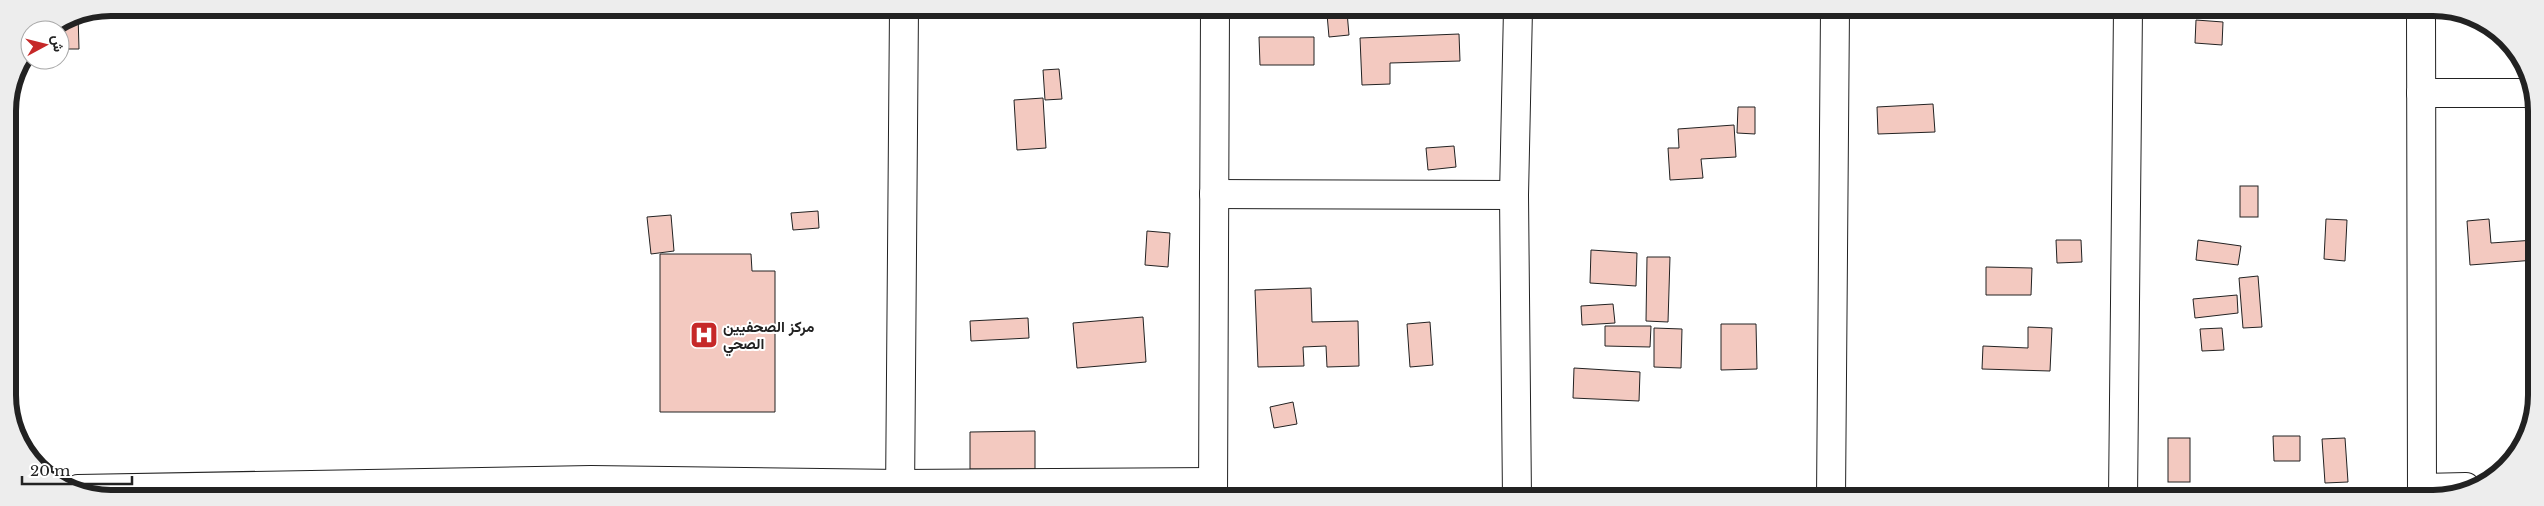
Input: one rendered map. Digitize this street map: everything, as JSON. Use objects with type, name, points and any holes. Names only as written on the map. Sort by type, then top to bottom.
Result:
[{"type":"street","points":[[900,490],[904,16]]},
{"type":"street","points":[[1213,490],[1215,16]]},
{"type":"street","points":[[1517,490],[1514,195],[1518,16]]},
{"type":"street","points":[[1832,490],[1835,16]]},
{"type":"street","points":[[2123,490],[2128,16]]},
{"type":"street","points":[[2421,16],[2422,490]]},
{"type":"street","points":[[2421,93],[2526,93]]},
{"type":"street","points":[[1214,194],[1514,195]]},
{"type":"street","points":[[99,489],[591,488],[797,490]]},
{"type":"building","points":[[1327,16],[1347,16],[1349,35],[1329,37]]},
{"type":"building","points":[[2196,20],[2223,22],[2222,45],[2195,43]]},
{"type":"building","points":[[78,22],[79,49],[70,49],[70,26]]},
{"type":"building","points":[[1459,34],[1460,61],[1390,63],[1390,84],[1362,85],[1360,38]]},
{"type":"building","points":[[1259,37],[1314,37],[1314,65],[1260,65]]},
{"type":"building","points":[[1059,69],[1062,99],[1045,100],[1043,70]]},
{"type":"building","points":[[1043,98],[1046,148],[1017,150],[1014,100]]},
{"type":"building","points":[[1933,104],[1935,132],[1878,134],[1877,107]]},
{"type":"building","points":[[1738,107],[1755,107],[1755,134],[1737,133]]},
{"type":"building","points":[[1734,125],[1736,157],[1701,159],[1703,178],[1670,180],[1668,148],[1679,148],[1678,129]]},
{"type":"building","points":[[1454,146],[1456,167],[1428,170],[1426,148]]},
{"type":"building","points":[[2240,186],[2258,186],[2258,217],[2240,217]]},
{"type":"building","points":[[818,211],[819,228],[793,230],[791,213]]},
{"type":"building","points":[[671,215],[674,251],[651,254],[647,217]]},
{"type":"building","points":[[2326,219],[2347,220],[2345,261],[2324,259]]},
{"type":"building","points":[[2489,219],[2491,243],[2528,240],[2528,261],[2470,265],[2467,221]]},
{"type":"building","points":[[1147,231],[1170,233],[1168,267],[1145,265]]},
{"type":"building","points":[[2056,240],[2081,240],[2082,262],[2057,263]]},
{"type":"building","points":[[2198,240],[2241,246],[2238,265],[2196,260]]},
{"type":"building","points":[[1591,250],[1637,253],[1636,286],[1590,283]]},
{"type":"building","points":[[660,254],[751,254],[752,271],[775,271],[775,412],[660,412]]},
{"type":"building","points":[[1647,257],[1670,257],[1668,322],[1646,321]]},
{"type":"building","points":[[1986,267],[2032,268],[2031,295],[1986,295]]},
{"type":"building","points":[[2258,276],[2262,327],[2243,328],[2239,278]]},
{"type":"building","points":[[1311,288],[1312,322],[1358,321],[1359,366],[1327,367],[1326,346],[1303,347],[1304,366],[1258,367],[1255,290]]},
{"type":"building","points":[[2237,295],[2238,313],[2195,318],[2193,299]]},
{"type":"building","points":[[1613,304],[1615,323],[1582,325],[1581,306]]},
{"type":"building","points":[[1143,317],[1146,362],[1077,368],[1073,323]]},
{"type":"building","points":[[1028,318],[1029,338],[971,341],[970,321]]},
{"type":"building","points":[[1430,322],[1433,365],[1410,367],[1407,324]]},
{"type":"building","points":[[1721,324],[1756,324],[1757,369],[1721,370]]},
{"type":"building","points":[[1605,326],[1651,326],[1650,347],[1605,346]]},
{"type":"building","points":[[2028,327],[2052,328],[2050,371],[1982,369],[1983,346],[2028,348]]},
{"type":"building","points":[[1654,328],[1682,329],[1681,368],[1654,367]]},
{"type":"building","points":[[2222,328],[2224,350],[2202,351],[2200,329]]},
{"type":"building","points":[[1574,368],[1640,372],[1639,401],[1573,398]]},
{"type":"building","points":[[1293,402],[1297,424],[1274,428],[1270,407]]},
{"type":"building","points":[[1035,431],[1035,469],[970,469],[970,432]]},
{"type":"building","points":[[2273,436],[2300,436],[2300,461],[2274,461]]},
{"type":"building","points":[[2168,438],[2190,438],[2190,482],[2168,482]]},
{"type":"building","points":[[2345,438],[2348,482],[2325,483],[2322,439]]},
{"type":"place","name":"مركز الصحفيين الصحي","points":[[704,335]]}]
